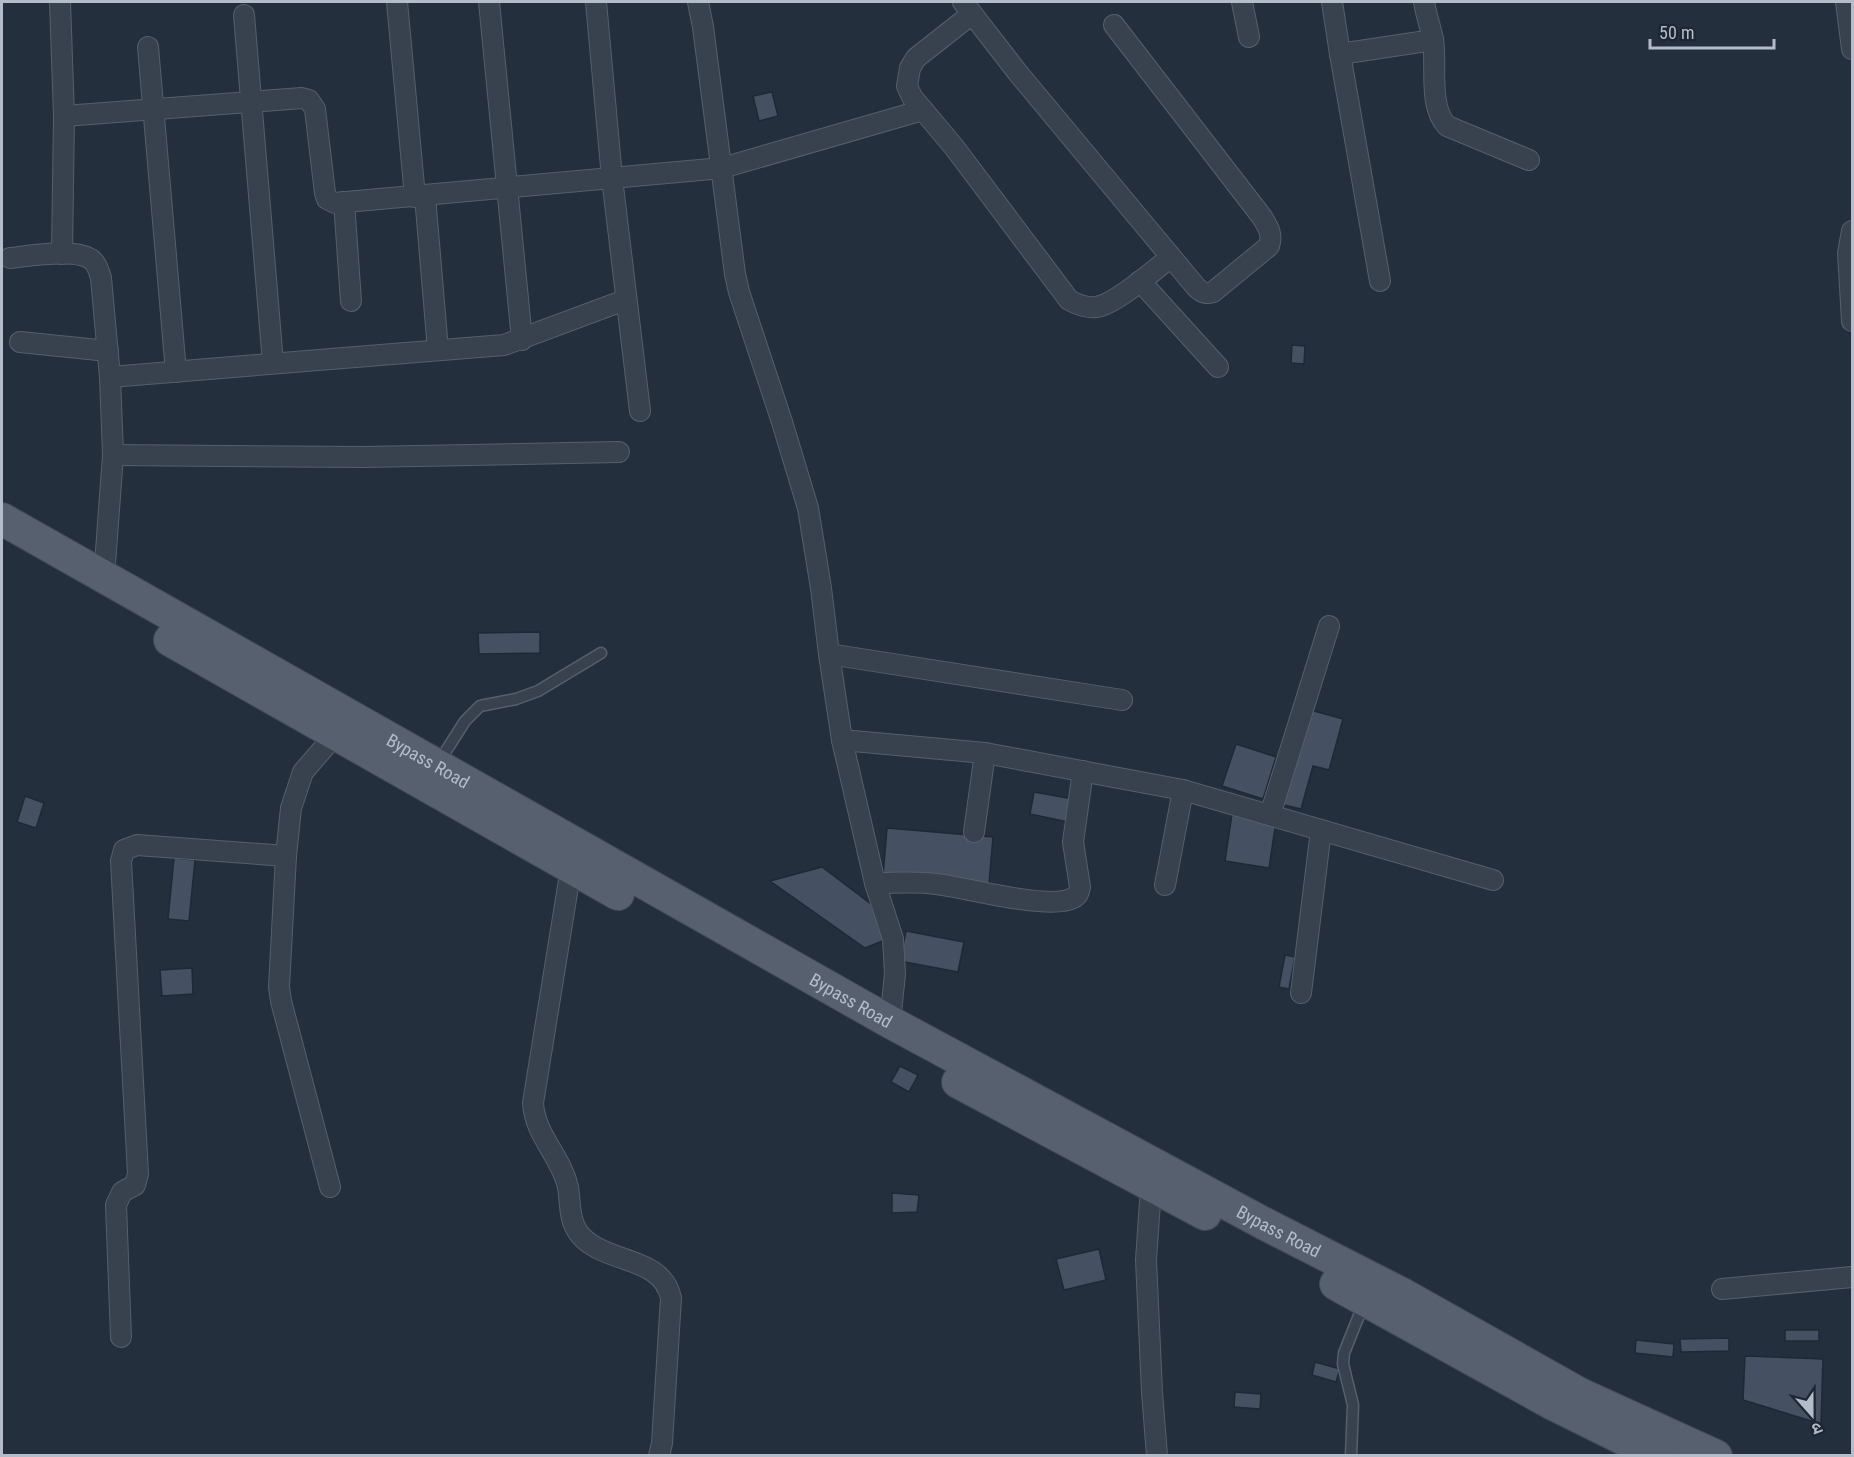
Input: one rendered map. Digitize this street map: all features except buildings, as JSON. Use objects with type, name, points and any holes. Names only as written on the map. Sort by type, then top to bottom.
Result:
[{"type":"main road","name":"Bypass Road","points":[[2,519],[890,1022],[1263,1223],[1404,1295],[1580,1394],[1716,1455]]},
{"type":"main road","name":"Bypass Road","points":[[2,543],[335,735],[746,966],[1151,1187],[1242,1233],[1553,1404],[1658,1455]]},
{"type":"street","points":[[60,2],[64,116],[62,254]]},
{"type":"street","points":[[397,2],[438,350]]},
{"type":"street","points":[[489,2],[522,340]]},
{"type":"street","points":[[596,2],[625,300],[640,411]]},
{"type":"street","points":[[698,2],[739,292],[808,508],[842,740],[875,883],[893,939],[895,974],[890,1022]]},
{"type":"street","points":[[1242,2],[1248,37]]},
{"type":"street","points":[[1332,2],[1380,281]]},
{"type":"street","points":[[1424,2],[1433,40],[1437,107],[1440,118],[1447,126],[1529,160]]},
{"type":"street","points":[[1846,2],[1852,49]]},
{"type":"street","points":[[1114,25],[1262,217],[1271,234],[1269,246],[1213,292],[1207,294],[1196,287],[1171,257],[1018,74],[968,8],[916,58],[910,68],[907,86],[912,97],[954,147],[1069,300],[1079,306],[1096,307],[1109,304],[1171,257]]},
{"type":"street","points":[[244,15],[273,363]]},
{"type":"street","points":[[1340,54],[1433,40]]},
{"type":"street","points":[[148,47],[176,372]]},
{"type":"street","points":[[64,116],[154,111],[302,98],[309,100],[315,109],[327,199],[334,203],[722,168],[923,110]]},
{"type":"street","points":[[344,202],[351,301]]},
{"type":"street","points":[[1852,231],[1848,253],[1852,321]]},
{"type":"street","points":[[10,258],[62,254],[87,257],[97,267],[101,278],[110,377],[113,454],[104,578]]},
{"type":"street","points":[[1140,281],[1218,367]]},
{"type":"street","points":[[110,377],[504,345],[625,300]]},
{"type":"street","points":[[20,342],[108,351]]},
{"type":"street","points":[[113,454],[363,457],[619,452]]},
{"type":"street","points":[[1270,815],[1329,627]]},
{"type":"street","points":[[829,654],[1122,700]]},
{"type":"street","points":[[330,1187],[280,1001],[279,987],[291,808],[303,772],[335,735]]},
{"type":"street","points":[[842,740],[985,753],[1183,790],[1493,880]]},
{"type":"street","points":[[974,832],[985,753]]},
{"type":"street","points":[[875,883],[932,883],[1039,902],[1065,901],[1074,898],[1079,893],[1080,887],[1073,842],[1083,771]]},
{"type":"street","points":[[1166,885],[1183,790]]},
{"type":"street","points":[[1301,993],[1322,830]]},
{"type":"street","points":[[121,1337],[116,1204],[122,1192],[135,1185],[138,1174],[122,854],[130,846],[136,845],[286,856]]},
{"type":"street","points":[[571,868],[533,1102],[534,1117],[564,1175],[568,1188],[569,1213],[573,1224],[583,1238],[607,1253],[652,1270],[669,1286],[671,1298],[662,1443],[659,1455]]},
{"type":"street","points":[[1151,1187],[1146,1260],[1157,1455]]},
{"type":"street","points":[[1722,1288],[1852,1277]]},
{"type":"lane","points":[[436,766],[465,721],[480,706],[516,699],[538,691],[601,653]]},
{"type":"lane","points":[[1351,1455],[1354,1416],[1343,1364],[1344,1353],[1365,1300]]}]
